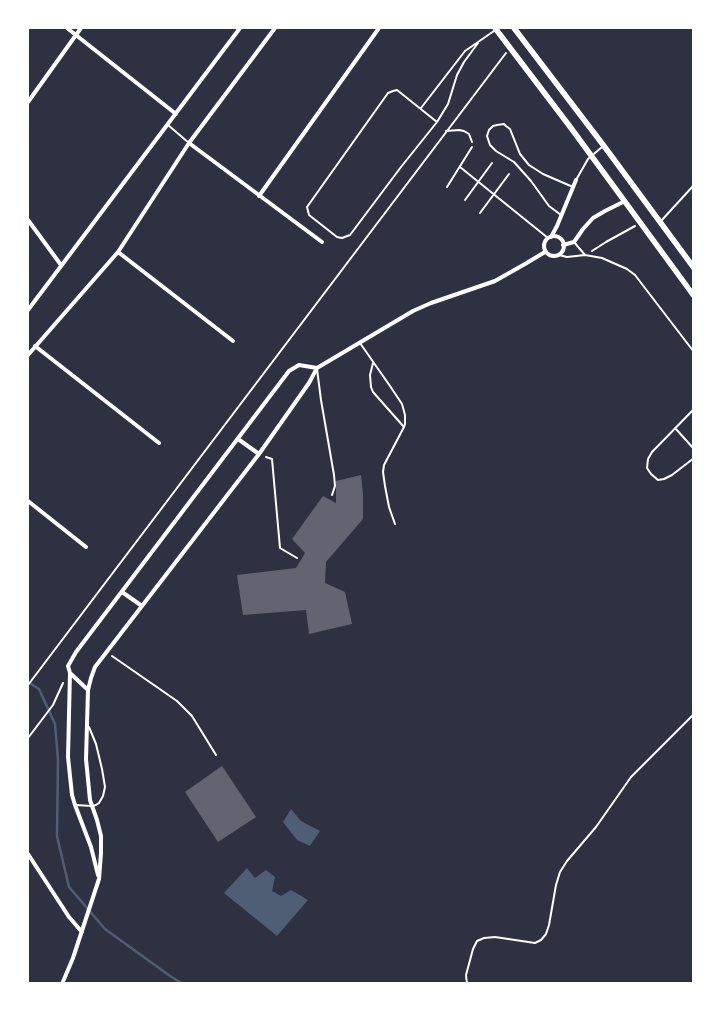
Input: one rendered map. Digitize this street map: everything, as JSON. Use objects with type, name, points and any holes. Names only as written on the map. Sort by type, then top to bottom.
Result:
[{"type":"main road","points":[[498,28],[510,47],[694,296]]},
{"type":"main road","points":[[514,28],[694,268]]},
{"type":"street","points":[[67,28],[176,114]]},
{"type":"street","points":[[28,102],[81,28]]},
{"type":"street","points":[[28,310],[240,28]]},
{"type":"street","points":[[28,355],[118,252],[189,144],[275,28]]},
{"type":"street","points":[[259,196],[380,28]]},
{"type":"street","points":[[189,144],[322,242]]},
{"type":"street","points":[[550,238],[560,239],[563,250],[559,255],[550,256],[545,252],[544,243],[550,238],[576,180]]},
{"type":"street","points":[[563,245],[574,242],[593,218],[625,202]]},
{"type":"street","points":[[28,220],[61,265]]},
{"type":"street","points":[[118,252],[233,341]]},
{"type":"street","points":[[62,984],[73,958],[99,879],[101,836],[92,806],[86,759],[88,690],[96,667],[259,454],[309,383],[317,368],[419,308],[495,281],[545,252]]},
{"type":"street","points":[[35,346],[159,443]]},
{"type":"street","points":[[99,879],[91,847],[72,795],[68,757],[70,673],[68,666],[76,652],[289,371],[299,365],[317,368]]},
{"type":"street","points":[[238,438],[259,454]]},
{"type":"street","points":[[28,501],[86,547]]},
{"type":"street","points":[[122,592],[142,606]]},
{"type":"street","points":[[70,673],[88,690]]},
{"type":"street","points":[[28,854],[69,917],[82,932]]},
{"type":"lane","points":[[420,109],[465,51],[498,28]]},
{"type":"lane","points":[[437,122],[397,90],[388,93],[307,207],[309,215],[337,237],[342,238],[350,235],[437,122],[448,104],[457,75],[478,43]]},
{"type":"lane","points":[[561,215],[549,206],[514,162],[490,145],[487,136],[489,130],[497,125],[504,124],[508,127],[520,154],[529,165],[543,174],[573,187]]},
{"type":"lane","points":[[168,125],[189,144]]},
{"type":"lane","points":[[576,180],[588,159],[604,146]]},
{"type":"lane","points":[[447,187],[472,147]]},
{"type":"lane","points":[[465,200],[492,163]]},
{"type":"lane","points":[[460,167],[550,238]]},
{"type":"lane","points":[[480,213],[509,174]]},
{"type":"lane","points":[[660,222],[694,186]]},
{"type":"lane","points":[[574,242],[586,255]]},
{"type":"lane","points":[[559,255],[567,257],[586,255],[607,260],[627,269],[635,275],[694,352]]},
{"type":"lane","points":[[360,343],[404,409],[406,420],[404,427],[384,465],[383,472],[389,507],[395,524]]},
{"type":"lane","points":[[373,363],[370,375],[371,388],[404,427]]},
{"type":"lane","points":[[317,368],[320,400],[334,475],[335,486],[332,495]]},
{"type":"lane","points":[[694,410],[652,452],[648,459],[647,468],[658,480],[664,479],[694,458]]},
{"type":"lane","points":[[675,428],[694,449]]},
{"type":"lane","points":[[467,984],[466,975],[473,949],[477,942],[484,938],[495,937],[535,943],[541,940],[546,934],[549,925],[560,872],[567,861],[596,827],[631,777],[694,714]]},
{"type":"lane","points":[[75,805],[92,806],[98,803],[103,796],[105,787],[96,744],[87,723]]},
{"type":"path","points":[[28,686],[510,47]]},
{"type":"path","points":[[446,131],[459,130],[467,133],[472,138],[472,147]]},
{"type":"path","points":[[586,255],[640,223]]},
{"type":"path","points":[[259,454],[272,459],[280,548],[297,558]]},
{"type":"path","points":[[106,652],[177,701],[192,716],[216,755]]},
{"type":"path","points":[[28,738],[54,705],[63,681]]},
{"type":"water","points":[[291,809],[301,821],[320,831],[310,846],[297,840],[283,822]]},
{"type":"water","points":[[247,868],[255,878],[266,870],[275,877],[272,891],[281,896],[291,890],[308,900],[277,936],[224,893]]},
{"type":"building","points":[[361,475],[363,519],[326,562],[325,583],[345,592],[352,624],[309,634],[306,610],[243,615],[237,575],[296,568],[305,553],[292,539],[323,496],[336,503],[336,481]]},
{"type":"building","points":[[222,766],[256,817],[218,842],[185,792]]},
{"type":"waterway","points":[[28,682],[39,689],[55,724],[58,760],[57,836],[69,887],[105,929],[183,984]]}]
